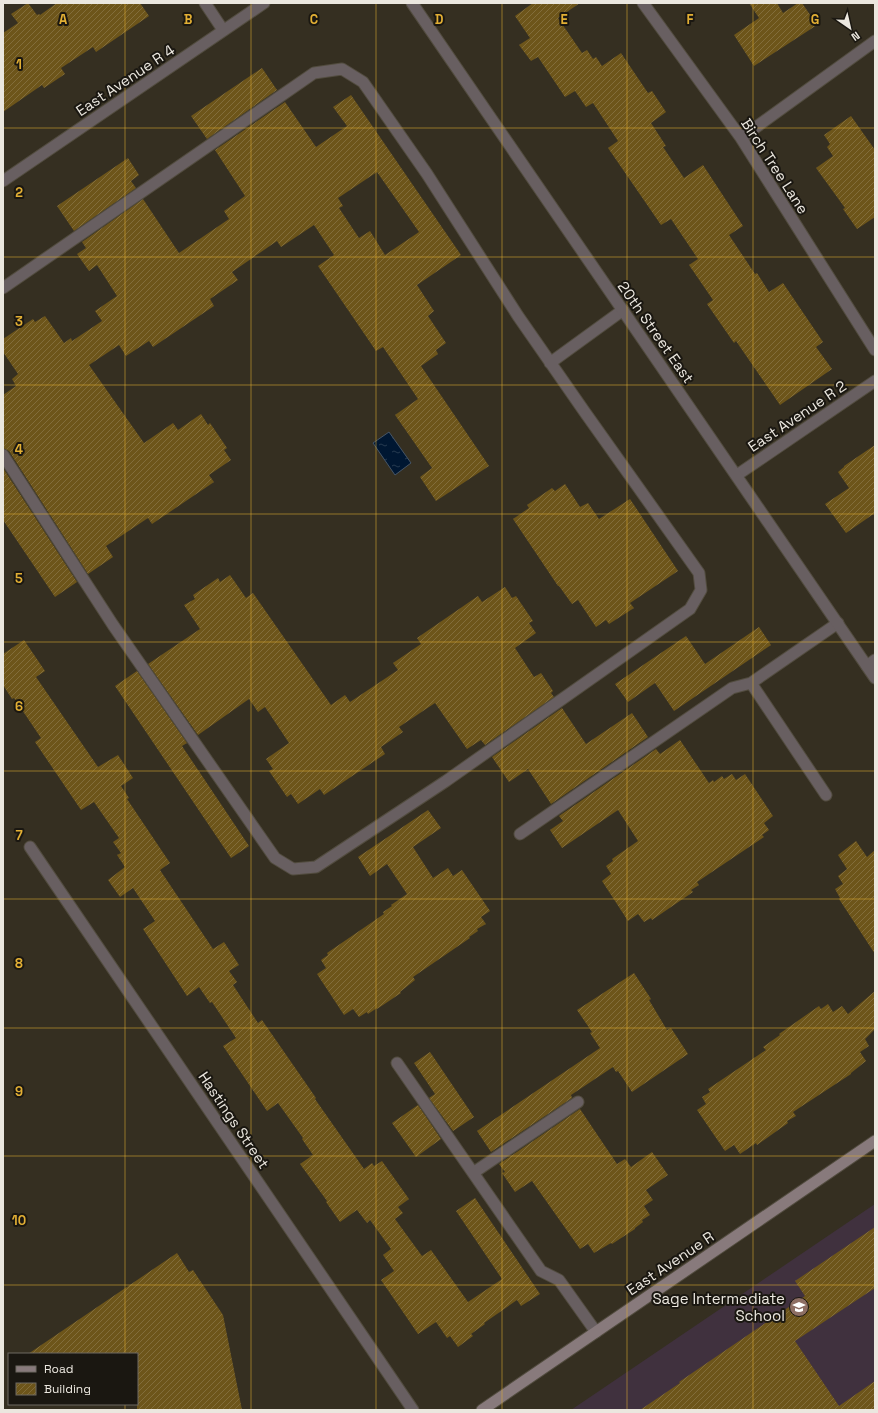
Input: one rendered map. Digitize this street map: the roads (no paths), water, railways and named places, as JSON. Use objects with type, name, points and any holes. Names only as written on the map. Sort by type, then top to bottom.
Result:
[{"type":"main road","name":"East Avenue R","points":[[482,1410],[875,1141]]},
{"type":"street","points":[[205,3],[223,30]]},
{"type":"street","name":"East Avenue R 4","points":[[3,181],[264,3]]},
{"type":"street","name":"20th Street East","points":[[412,3],[838,623],[871,663],[875,678]]},
{"type":"street","name":"Birch Tree Lane","points":[[643,3],[740,138],[875,350]]},
{"type":"street","points":[[740,138],[875,41]]},
{"type":"street","points":[[3,288],[314,73],[342,69],[363,82],[427,174],[550,363],[699,573],[701,590],[690,609],[446,781],[316,868],[293,869],[275,858],[113,625],[3,455]]},
{"type":"street","points":[[550,363],[623,310]]},
{"type":"street","name":"East Avenue R 2","points":[[737,475],[875,381]]},
{"type":"street","points":[[520,834],[732,688],[751,683],[838,623]]},
{"type":"street","points":[[751,683],[826,795]]},
{"type":"street","name":"Hastings Street","points":[[30,847],[413,1410]]},
{"type":"street","points":[[397,1063],[541,1271],[559,1280],[596,1332]]},
{"type":"street","points":[[473,1173],[578,1102]]},
{"type":"water","points":[[389,432],[411,463],[395,475],[373,443]]},
{"type":"place","name":"Sage Intermediate School","points":[[799,1307]]}]
